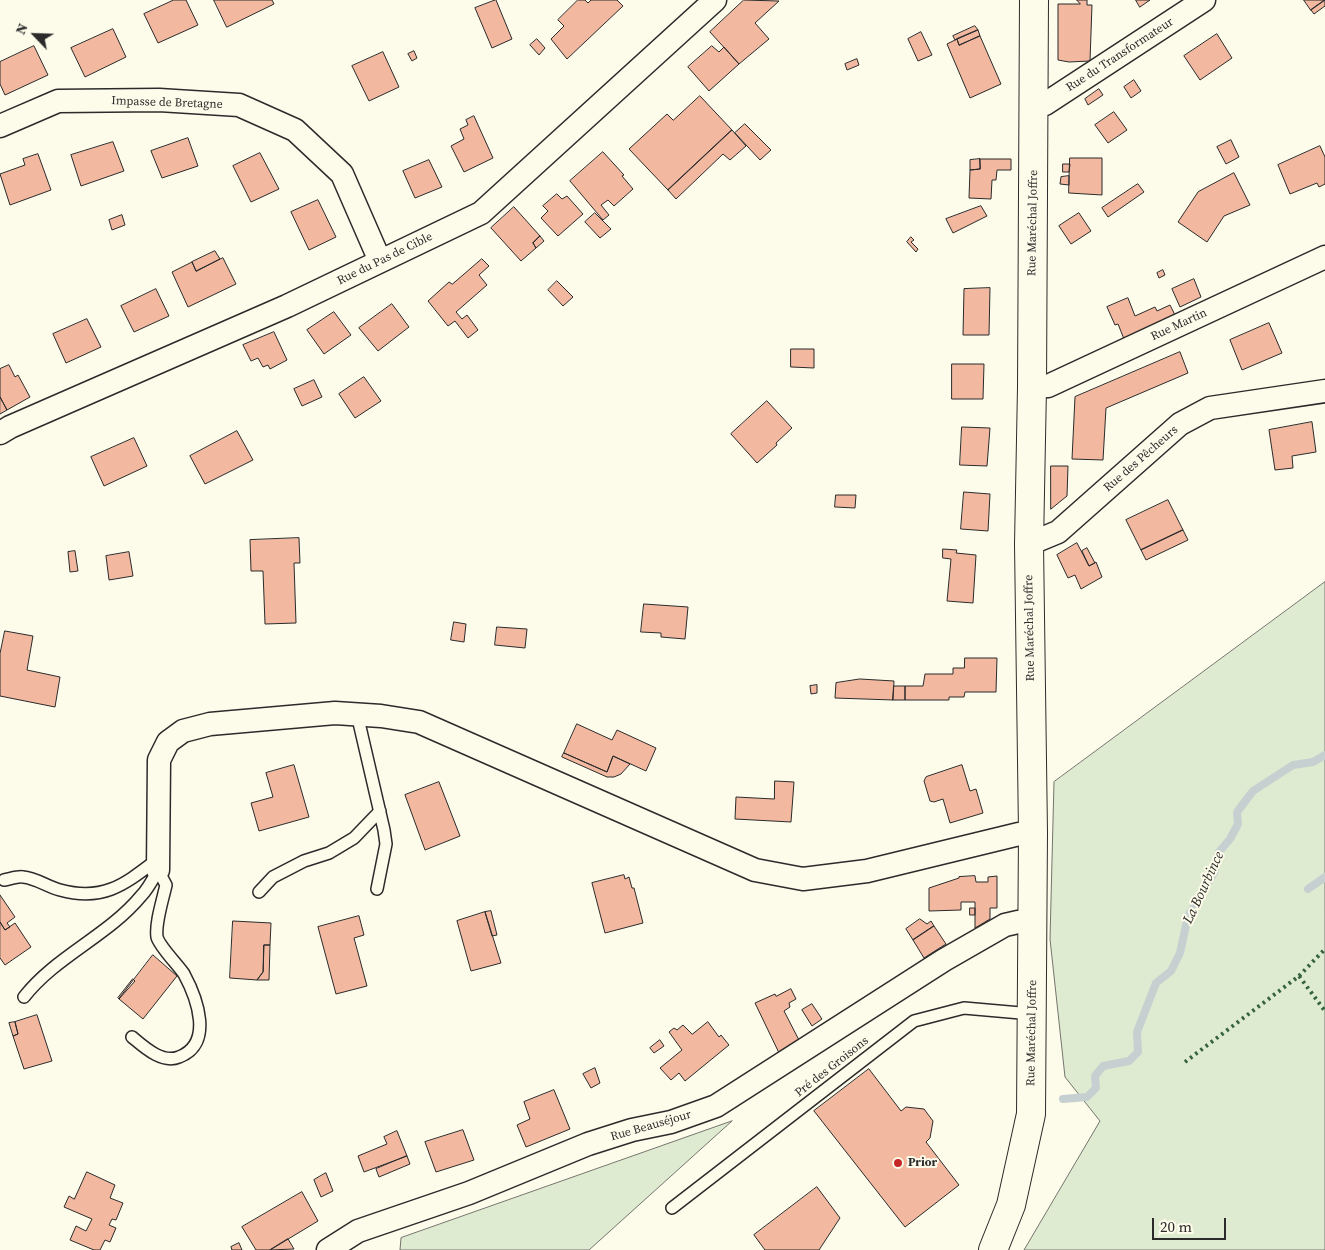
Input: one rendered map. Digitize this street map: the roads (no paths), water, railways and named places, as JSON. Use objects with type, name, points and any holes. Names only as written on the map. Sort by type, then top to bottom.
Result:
[{"type":"main road","name":"Rue Maréchal Joffre","points":[[993,1250],[1011,1205],[1031,1114],[1033,833],[1029,544],[1032,387],[1034,0]]},
{"type":"street","name":"Rue du Pas de Cible","points":[[0,433],[287,306],[481,213],[715,0]]},
{"type":"street","name":"Rue du Transformateur","points":[[1034,105],[1045,104],[1204,0]]},
{"type":"street","name":"Impasse de Bretagne","points":[[0,126],[58,102],[159,100],[239,105],[295,130],[342,174],[380,261]]},
{"type":"street","name":"Rue Martin","points":[[1032,387],[1048,386],[1325,257]]},
{"type":"street","name":"Rue des Pêcheurs","points":[[1029,544],[1058,532],[1180,424],[1210,408],[1325,391]]},
{"type":"street","points":[[158,864],[159,760],[168,742],[183,731],[210,724],[336,713],[381,716],[419,722],[755,870],[803,879],[867,871],[1019,834],[1033,833]]},
{"type":"street","name":"Rue Beauséjour","points":[[328,1250],[358,1232],[469,1193],[588,1144],[632,1130],[671,1122],[716,1106],[959,951],[1005,924],[1032,921]]},
{"type":"lane","points":[[357,714],[380,810],[386,844],[377,889]]},
{"type":"lane","points":[[259,892],[273,877],[304,861],[329,853],[354,838],[380,810]]},
{"type":"lane","points":[[4,880],[23,877],[59,890],[83,895],[102,892],[125,884],[158,864]]},
{"type":"lane","points":[[24,997],[35,984],[112,923],[141,896],[158,864]]},
{"type":"lane","points":[[132,1038],[152,1053],[168,1058],[178,1058],[191,1050],[199,1037],[200,1021],[193,994],[184,974],[157,938],[166,884],[158,864]]},
{"type":"lane","name":"Pré des Groisons","points":[[672,1208],[914,1021],[964,1008],[1032,1014]]},
{"type":"waterway","name":"La Bourbince","points":[[1063,1099],[1087,1097],[1096,1088],[1095,1076],[1103,1066],[1129,1061],[1138,1052],[1137,1032],[1156,983],[1171,971],[1180,953],[1188,916],[1214,873],[1219,852],[1230,839],[1238,824],[1237,812],[1253,791],[1293,765],[1313,762],[1325,755]]},
{"type":"waterway","points":[[1308,889],[1325,877]]},
{"type":"place","name":"Prior","points":[[898,1163]]}]
